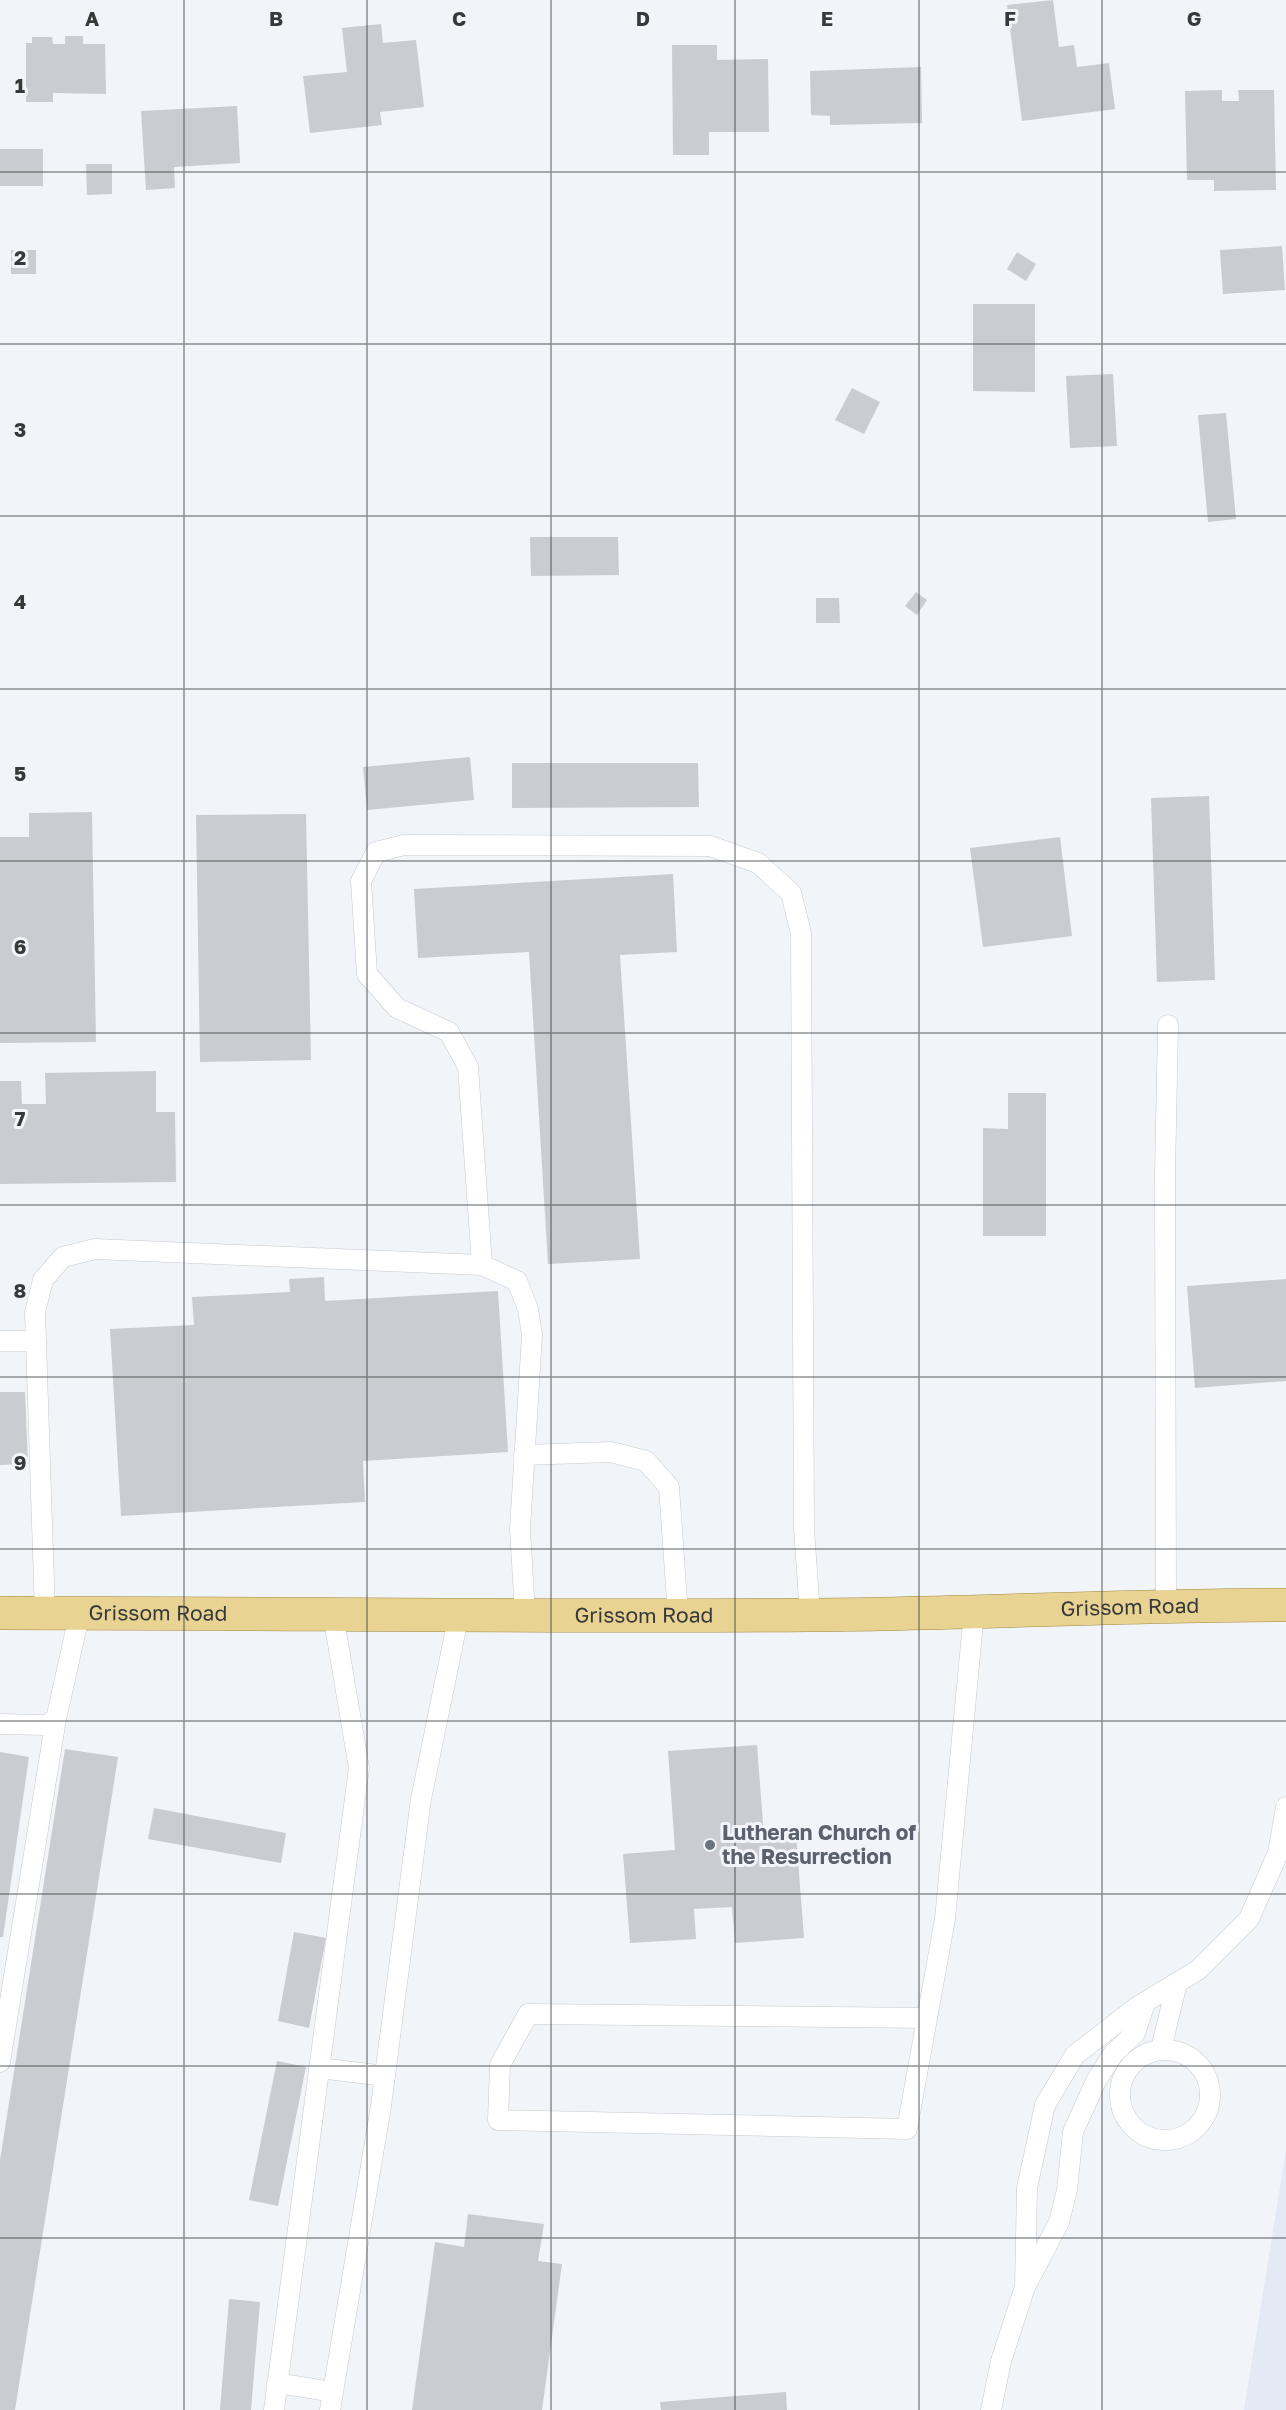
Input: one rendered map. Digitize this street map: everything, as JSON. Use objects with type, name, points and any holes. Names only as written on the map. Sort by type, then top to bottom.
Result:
[{"type":"main road","name":"Grissom Road","points":[[0,1613],[810,1615],[1166,1605],[1286,1605]]},
{"type":"lane","points":[[482,1265],[468,1067],[449,1032],[397,1008],[367,974],[362,880],[376,852],[404,845],[710,846],[759,863],[791,893],[801,933],[804,1528],[810,1615]]},
{"type":"lane","points":[[1166,1605],[1165,1173],[1168,1025]]},
{"type":"lane","points":[[45,1613],[35,1312],[43,1280],[63,1257],[95,1249],[482,1265],[517,1281],[528,1309],[532,1335],[520,1529],[525,1614]]},
{"type":"lane","points":[[0,1341],[36,1341]]},
{"type":"lane","points":[[524,1455],[611,1452],[646,1461],[669,1487],[678,1615]]},
{"type":"lane","points":[[0,2062],[56,1719],[80,1612]]},
{"type":"lane","points":[[927,2018],[528,2014],[501,2065],[498,2120],[907,2129],[945,1919],[974,1612]]},
{"type":"lane","points":[[274,2410],[359,1768],[333,1614]]},
{"type":"lane","points":[[277,2383],[332,2401],[385,2076],[421,1799],[459,1614]]},
{"type":"lane","points":[[0,1724],[46,1725],[56,1719]]},
{"type":"lane","points":[[1025,2287],[1027,2188],[1046,2105],[1075,2055],[1144,2003],[1198,1970],[1249,1919],[1278,1853],[1286,1807]]},
{"type":"lane","points":[[1161,2049],[1177,1983]]},
{"type":"lane","points":[[991,2410],[1001,2361],[1025,2287],[1059,2222],[1067,2190],[1073,2132],[1096,2081],[1113,2054],[1135,2033],[1144,2003]]},
{"type":"lane","points":[[1161,2049],[1184,2053],[1194,2060],[1203,2068],[1210,2092],[1206,2115],[1199,2125],[1190,2134],[1165,2140],[1152,2138],[1140,2132],[1129,2122],[1123,2111],[1120,2097],[1121,2083],[1126,2071],[1136,2060],[1147,2053],[1161,2049]]},
{"type":"lane","points":[[319,2068],[385,2076]]},
{"type":"shaded area","points":[[1286,2150],[1286,2410],[1244,2410]]},
{"type":"building","points":[[1053,0],[1059,47],[1074,45],[1077,67],[1109,63],[1115,109],[1022,121],[1007,5]]},
{"type":"building","points":[[381,24],[383,43],[416,40],[424,107],[380,112],[382,125],[310,133],[303,76],[347,72],[342,28]]},
{"type":"building","points":[[65,36],[83,36],[83,44],[105,44],[106,94],[53,93],[53,102],[26,102],[26,43],[32,43],[32,37],[52,37],[53,44],[65,44]]},
{"type":"building","points":[[672,45],[717,45],[717,60],[768,59],[769,132],[709,132],[709,155],[673,155]]},
{"type":"building","points":[[921,67],[922,123],[830,125],[830,116],[811,115],[810,71]]},
{"type":"building","points":[[1222,90],[1222,101],[1239,101],[1238,90],[1274,90],[1276,190],[1214,191],[1214,180],[1187,180],[1185,91]]},
{"type":"building","points":[[237,106],[240,163],[174,167],[175,188],[146,190],[141,111]]},
{"type":"building","points":[[0,149],[43,149],[43,186],[0,186]]},
{"type":"building","points":[[86,164],[112,164],[112,194],[87,195]]},
{"type":"building","points":[[1282,246],[1285,290],[1223,294],[1220,250]]},
{"type":"building","points":[[11,250],[36,250],[36,274],[11,274]]},
{"type":"building","points":[[1017,252],[1036,264],[1026,281],[1007,269]]},
{"type":"building","points":[[973,304],[1035,304],[1035,392],[973,391]]},
{"type":"building","points":[[1113,374],[1117,446],[1070,448],[1066,376]]},
{"type":"building","points":[[852,388],[880,402],[864,434],[835,420]]},
{"type":"building","points":[[1226,413],[1236,519],[1208,522],[1198,415]]},
{"type":"building","points":[[530,537],[618,537],[619,575],[531,576]]},
{"type":"building","points":[[916,592],[927,600],[917,615],[905,606]]},
{"type":"building","points":[[816,598],[839,598],[840,623],[816,623]]},
{"type":"building","points":[[470,757],[474,800],[367,810],[363,767]]},
{"type":"building","points":[[512,763],[698,763],[699,807],[512,808]]},
{"type":"building","points":[[1209,796],[1215,980],[1157,982],[1151,798]]},
{"type":"building","points":[[92,812],[96,1042],[0,1043],[0,837],[29,837],[29,813]]},
{"type":"building","points":[[306,814],[311,1060],[200,1062],[196,815]]},
{"type":"building","points":[[1060,837],[1072,936],[983,947],[970,848]]},
{"type":"building","points":[[673,874],[677,952],[620,955],[640,1259],[548,1264],[529,952],[418,958],[414,889]]},
{"type":"building","points":[[156,1071],[156,1112],[175,1112],[176,1182],[0,1184],[0,1081],[21,1081],[22,1104],[46,1104],[45,1073]]},
{"type":"building","points":[[1008,1093],[1046,1093],[1046,1236],[983,1236],[983,1128],[1008,1129]]},
{"type":"building","points":[[324,1277],[325,1301],[498,1291],[508,1452],[363,1461],[365,1502],[121,1516],[110,1329],[194,1325],[192,1297],[290,1292],[289,1279]]},
{"type":"building","points":[[1286,1279],[1286,1381],[1195,1388],[1187,1286]]},
{"type":"building","points":[[0,1392],[25,1392],[28,1464],[0,1465]]},
{"type":"building","points":[[757,1745],[764,1836],[796,1834],[804,1938],[735,1943],[732,1907],[694,1909],[696,1939],[630,1943],[623,1854],[675,1850],[668,1751]]},
{"type":"building","points":[[65,1749],[118,1757],[15,2410],[0,2410],[0,2160]]},
{"type":"building","points":[[0,1752],[29,1757],[3,1937],[0,1937]]},
{"type":"building","points":[[154,1808],[286,1833],[281,1863],[148,1839]]},
{"type":"building","points":[[294,1932],[326,1938],[309,2028],[278,2021]]},
{"type":"building","points":[[277,2061],[306,2067],[278,2206],[249,2200]]},
{"type":"building","points":[[468,2214],[544,2224],[538,2261],[562,2264],[542,2410],[412,2410],[435,2242],[464,2247]]},
{"type":"building","points":[[229,2299],[260,2302],[251,2410],[220,2410]]},
{"type":"building","points":[[786,2392],[787,2410],[661,2410],[660,2402]]},
{"type":"place","name":"Lutheran Church of the Resurrection","points":[[710,1845]]}]
